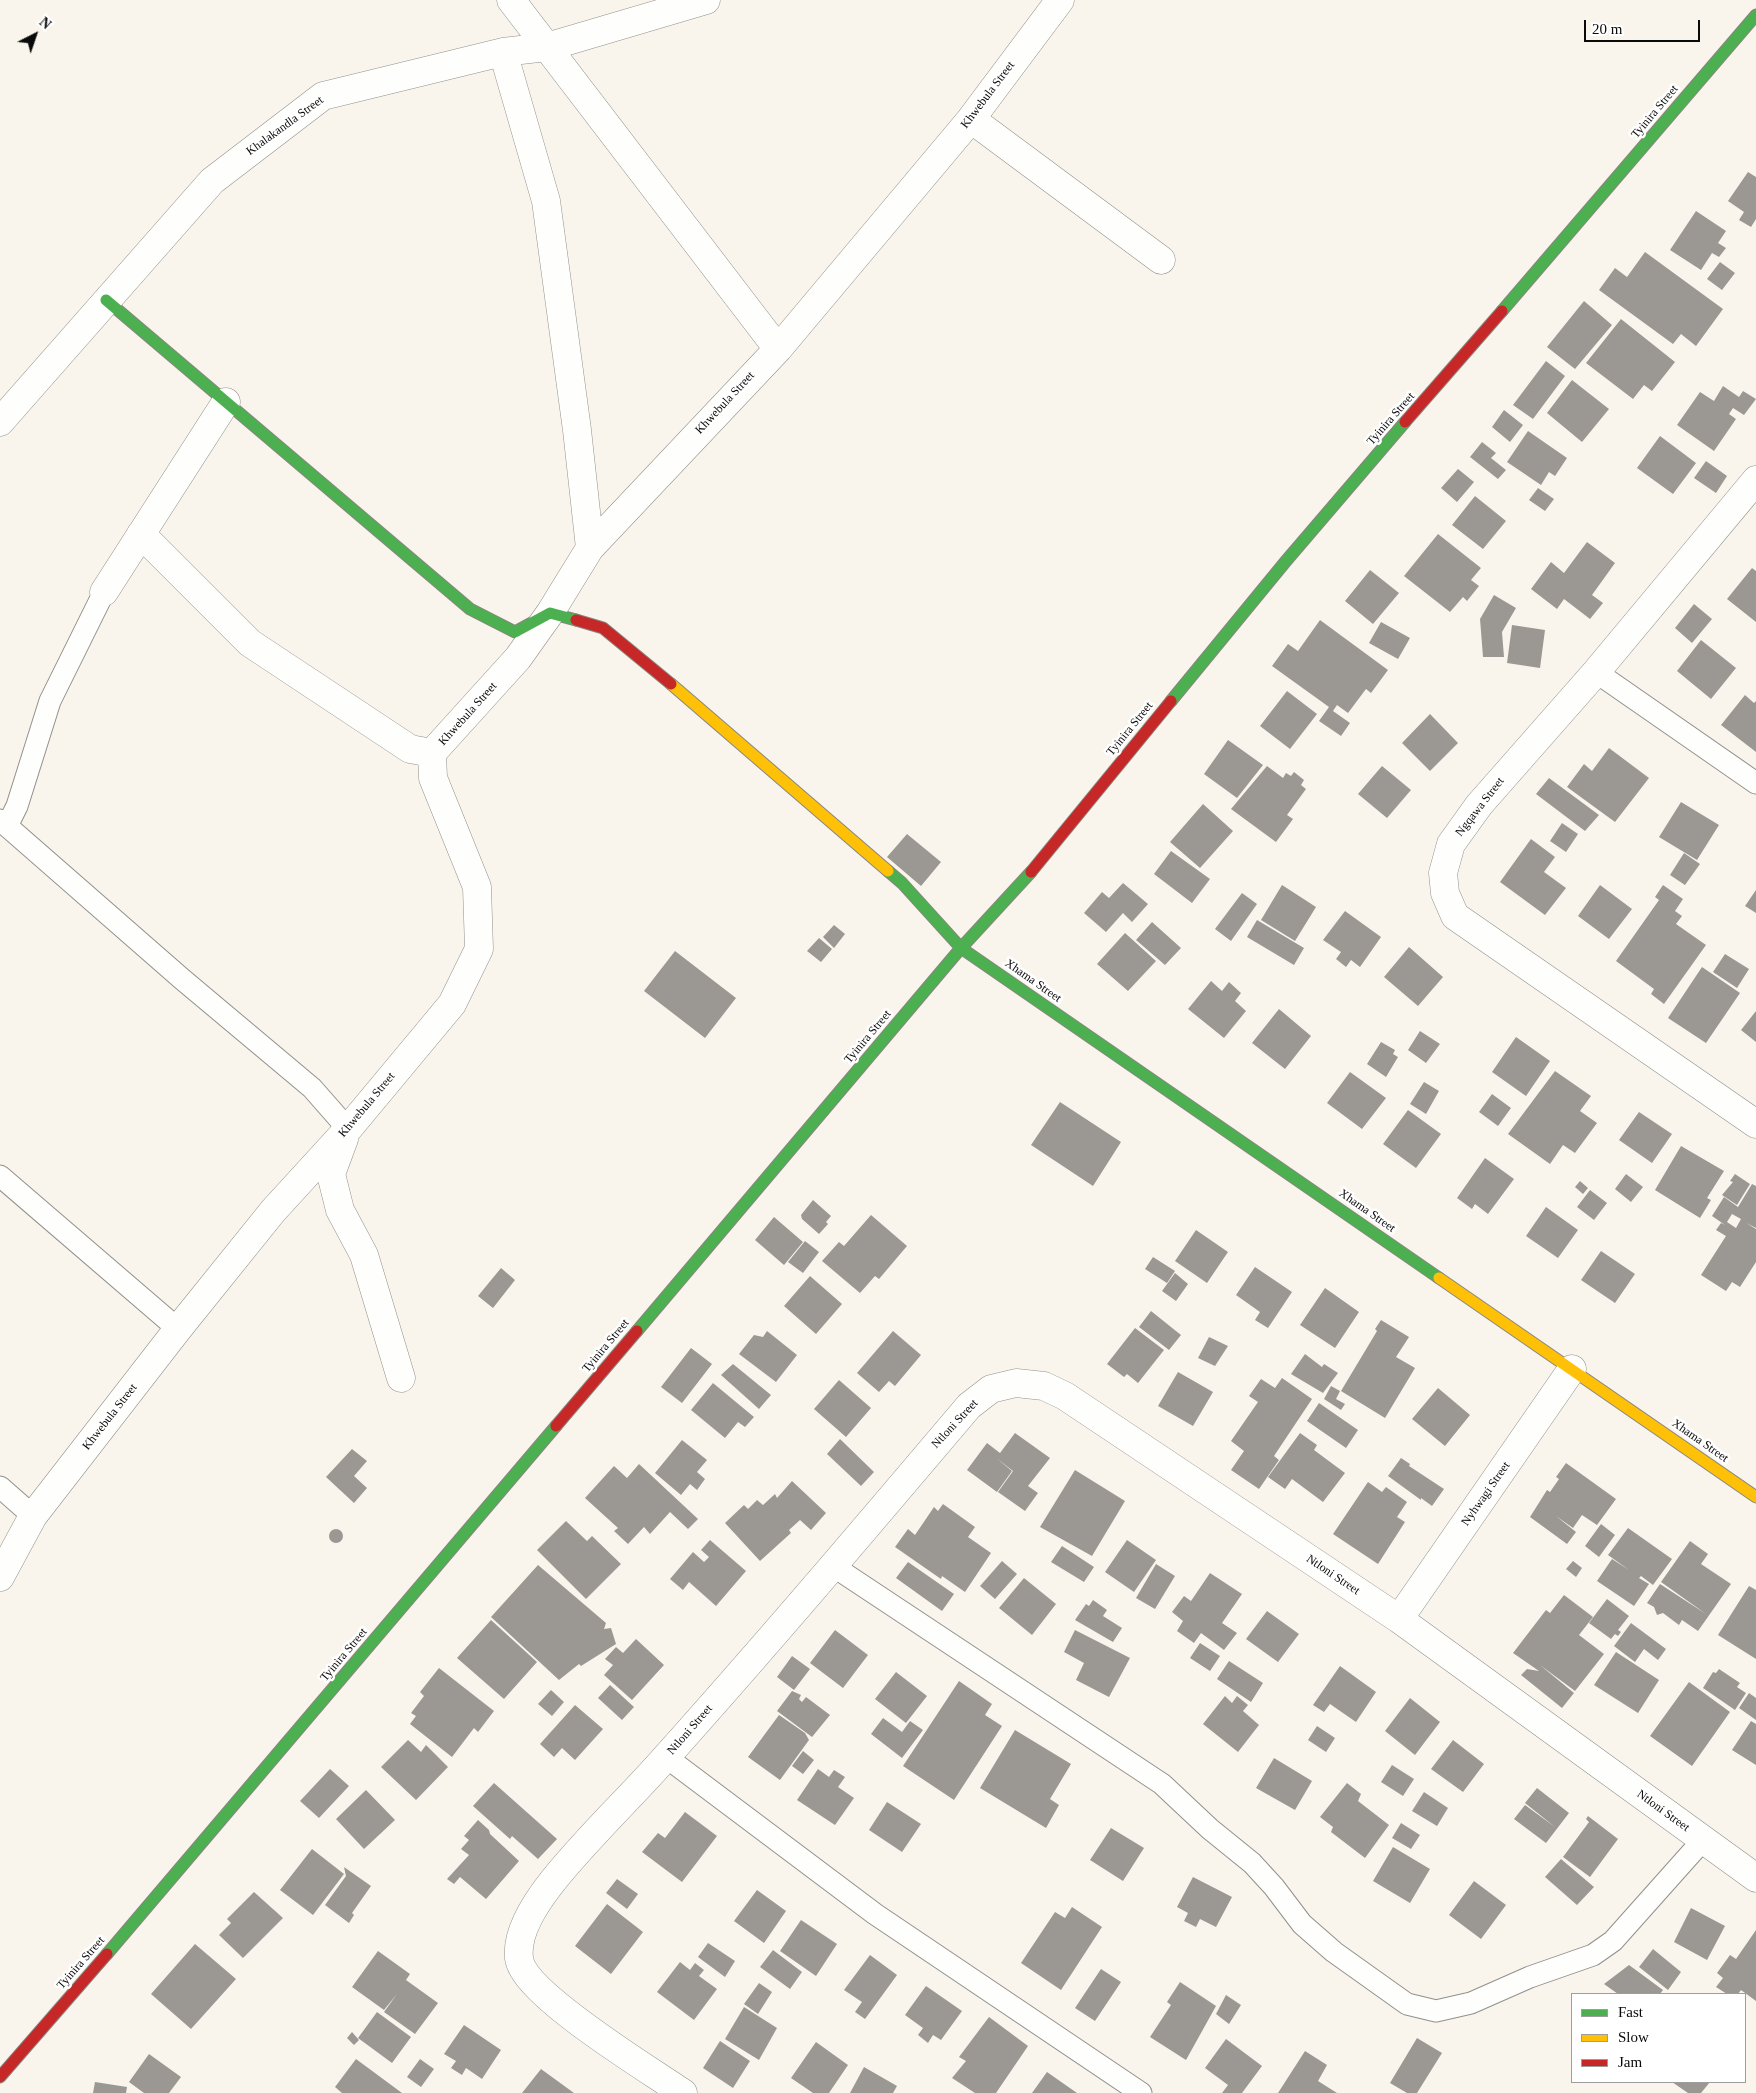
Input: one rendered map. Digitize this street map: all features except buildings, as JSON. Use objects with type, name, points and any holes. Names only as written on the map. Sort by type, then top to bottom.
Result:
[{"type":"street","points":[[511,0],[778,349]]},
{"type":"street","name":"Khalakandla Street","points":[[0,422],[212,181],[323,96],[503,52],[547,47],[706,0]]},
{"type":"street","name":"Khwebula Street","points":[[0,1577],[33,1516],[178,1330],[273,1210],[348,1129],[452,1004],[479,949],[477,887],[433,778],[432,753],[518,658],[550,613],[590,548],[778,349],[971,119],[1060,0]]},
{"type":"street","name":"Tyinira Street","points":[[0,2077],[154,1900],[961,948],[1033,870],[1286,561],[1756,15]]},
{"type":"street","points":[[503,52],[546,201],[577,430],[590,548]]},
{"type":"street","points":[[971,119],[1161,260]]},
{"type":"street","points":[[106,300],[470,609],[515,632],[550,613]]},
{"type":"street","points":[[104,592],[226,402]]},
{"type":"street","name":"Ngqawa Street","points":[[1756,480],[1596,672],[1479,805],[1451,844],[1443,873],[1445,893],[1455,916],[1756,1124]]},
{"type":"street","points":[[141,534],[250,643],[410,749],[432,753]]},
{"type":"street","name":"Xhama Street","points":[[550,613],[603,628],[697,705],[902,883],[961,948],[1756,1497]]},
{"type":"street","points":[[348,1129],[331,1174],[340,1210],[364,1255],[402,1378]]},
{"type":"street","name":"Nyhwagi Street","points":[[1399,1619],[1572,1369]]},
{"type":"street","name":"Ntloni Street","points":[[683,2093],[564,2012],[529,1979],[519,1960],[519,1944],[527,1922],[551,1883],[666,1758],[969,1406],[991,1389],[1016,1383],[1044,1386],[1065,1396],[1399,1619],[1756,1878]]},
{"type":"lane","points":[[104,592],[50,701],[17,806],[4,823],[182,979],[312,1088],[348,1129]]},
{"type":"lane","points":[[1596,672],[1756,783]]},
{"type":"lane","points":[[0,1176],[178,1330]]},
{"type":"lane","points":[[0,1487],[33,1516]]},
{"type":"lane","points":[[833,1566],[1162,1784],[1210,1829],[1252,1863],[1274,1887],[1302,1924],[1334,1952],[1407,2004],[1420,2009],[1436,2011],[1471,2002],[1530,1977],[1592,1955],[1613,1941],[1703,1840]]},
{"type":"lane","points":[[666,1758],[874,1914],[1141,2093]]},
{"type":"traffic: fast","points":[[1502,311],[1756,15]]},
{"type":"traffic: fast","points":[[106,300],[470,609],[515,632],[550,613],[576,620]]},
{"type":"traffic: fast","points":[[1171,701],[1286,561],[1405,422]]},
{"type":"traffic: fast","points":[[888,871],[902,883],[961,948],[1439,1278]]},
{"type":"traffic: fast","points":[[637,1331],[961,948],[1031,872]]},
{"type":"traffic: fast","points":[[107,1954],[556,1426]]},
{"type":"traffic: slow","points":[[671,684],[888,871]]},
{"type":"traffic: slow","points":[[1439,1278],[1756,1497]]},
{"type":"traffic: jam","points":[[1405,422],[1502,311]]},
{"type":"traffic: jam","points":[[576,620],[603,628],[671,684]]},
{"type":"traffic: jam","points":[[1031,872],[1171,701]]},
{"type":"traffic: jam","points":[[556,1426],[637,1331]]},
{"type":"traffic: jam","points":[[0,2077],[107,1954]]}]
